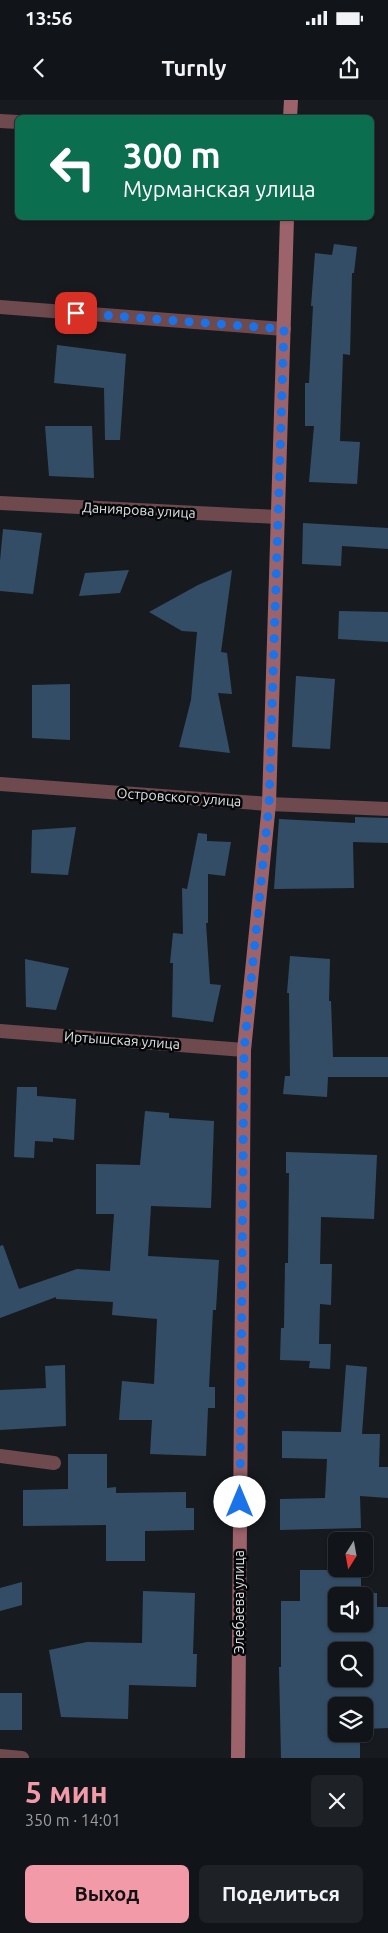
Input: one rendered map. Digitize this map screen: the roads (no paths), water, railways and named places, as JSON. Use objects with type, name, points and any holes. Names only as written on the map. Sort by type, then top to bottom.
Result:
[{"type":"main road","points":[[290,115],[291,100]]},
{"type":"main road","name":"Элебаева улица","points":[[238,1758],[244,1050],[269,804],[287,220]]},
{"type":"street","points":[[0,120],[15,122]]},
{"type":"street","points":[[0,307],[284,329]]},
{"type":"street","name":"Даниярова улица","points":[[0,502],[278,517]]},
{"type":"street","name":"Островского улица","points":[[0,784],[269,804],[388,809]]},
{"type":"street","name":"Иртышская улица","points":[[0,1031],[244,1050]]},
{"type":"street","points":[[0,1456],[54,1463]]},
{"type":"street","points":[[0,1756],[22,1758]]}]
